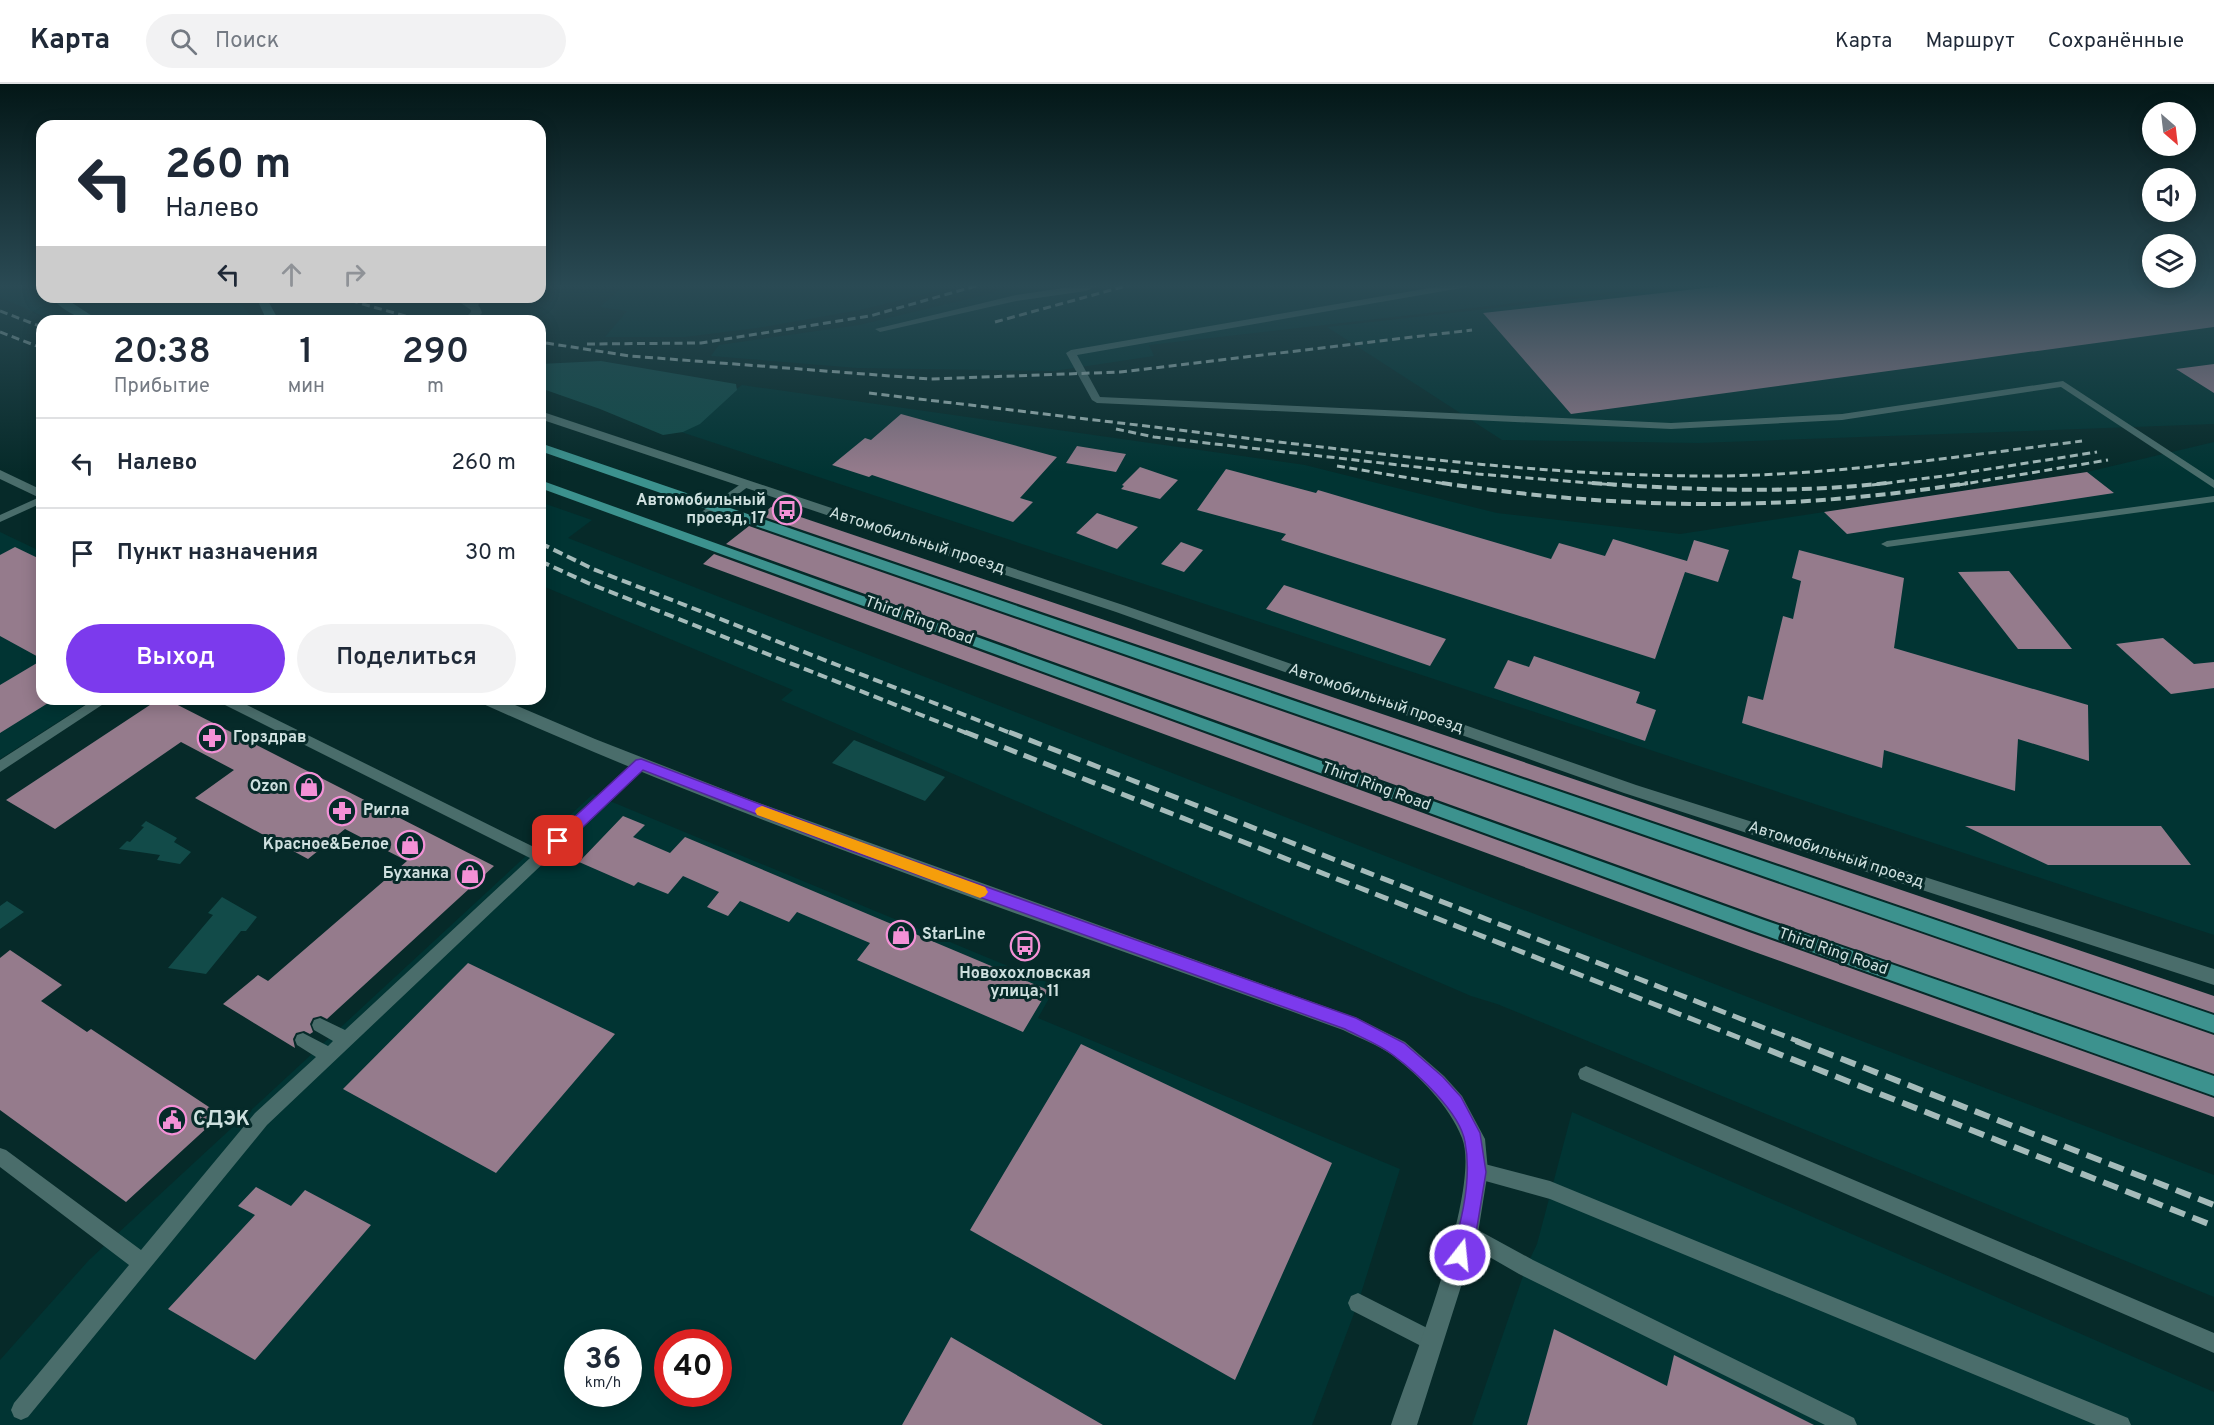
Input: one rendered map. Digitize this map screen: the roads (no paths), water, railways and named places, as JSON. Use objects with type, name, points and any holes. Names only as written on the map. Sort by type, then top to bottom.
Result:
[{"type":"main road","points":[[546,449],[2214,1024]]},
{"type":"main road","name":"Third Ring Road","points":[[546,486],[1768,929],[2214,1086]]},
{"type":"street","name":"Автомобильный проезд","points":[[546,417],[1121,609],[1630,789],[2214,977]]},
{"type":"street","points":[[0,474],[36,494]]},
{"type":"street","points":[[500,705],[557,731],[864,849],[1350,1023],[1398,1048],[1437,1083],[1455,1103],[1474,1139],[1477,1172],[1467,1233],[1404,1425]]},
{"type":"lane","points":[[1108,347],[1071,353],[1097,400],[1671,426],[1842,417],[2063,384],[2214,485]]},
{"type":"lane","points":[[697,520],[745,484]]},
{"type":"lane","points":[[1887,544],[2214,498]]},
{"type":"lane","points":[[0,519],[36,500]]},
{"type":"lane","points":[[0,767],[96,705]]},
{"type":"lane","points":[[236,705],[541,857]]},
{"type":"lane","points":[[21,1410],[261,1119],[641,764]]},
{"type":"lane","points":[[320,1024],[345,1040]]},
{"type":"lane","points":[[303,1040],[328,1056]]},
{"type":"lane","points":[[1586,1074],[2214,1343]]},
{"type":"lane","points":[[0,1156],[142,1263]]},
{"type":"lane","points":[[1477,1172],[1550,1190],[2121,1425]]},
{"type":"lane","points":[[1467,1233],[1526,1267],[1847,1425]]},
{"type":"lane","points":[[1358,1303],[1431,1341]]},
{"type":"railway","points":[[569,347],[630,356],[930,379],[1120,372],[1333,347]]},
{"type":"railway","points":[[869,393],[1496,466],[1665,476],[1813,472],[2082,441]]},
{"type":"railway","points":[[1116,429],[1154,437],[1478,474],[1616,485]]},
{"type":"railway","points":[[1872,485],[2097,452]]},
{"type":"railway","points":[[1958,485],[2108,460]]},
{"type":"railway","points":[[1337,466],[1452,485]]},
{"type":"railway","points":[[1442,483],[1575,498],[1640,503],[1705,504],[1835,499],[1968,483]]},
{"type":"railway","points":[[1592,483],[1740,490],[1814,489],[1887,483]]},
{"type":"railway","points":[[546,546],[593,569],[1013,734]]},
{"type":"railway","points":[[546,564],[588,583],[969,734]]},
{"type":"railway","points":[[965,732],[1750,1042]]},
{"type":"railway","points":[[1009,732],[1800,1042]]},
{"type":"railway","points":[[1746,1041],[2214,1226]]},
{"type":"railway","points":[[1796,1041],[2214,1205]]},
{"type":"place","name":"Автомобильный проезд, 17","points":[[787,510]]},
{"type":"place","name":"Горздрав","points":[[212,738]]},
{"type":"place","name":"Ozon","points":[[309,787]]},
{"type":"place","name":"Ригла","points":[[342,811]]},
{"type":"place","name":"Красное&Белое","points":[[410,845]]},
{"type":"place","name":"Буханка","points":[[470,874]]},
{"type":"place","name":"StarLine","points":[[901,935]]},
{"type":"place","name":"Новохохловская улица, 11","points":[[1025,946]]},
{"type":"place","name":"СДЭК","points":[[172,1120]]}]
